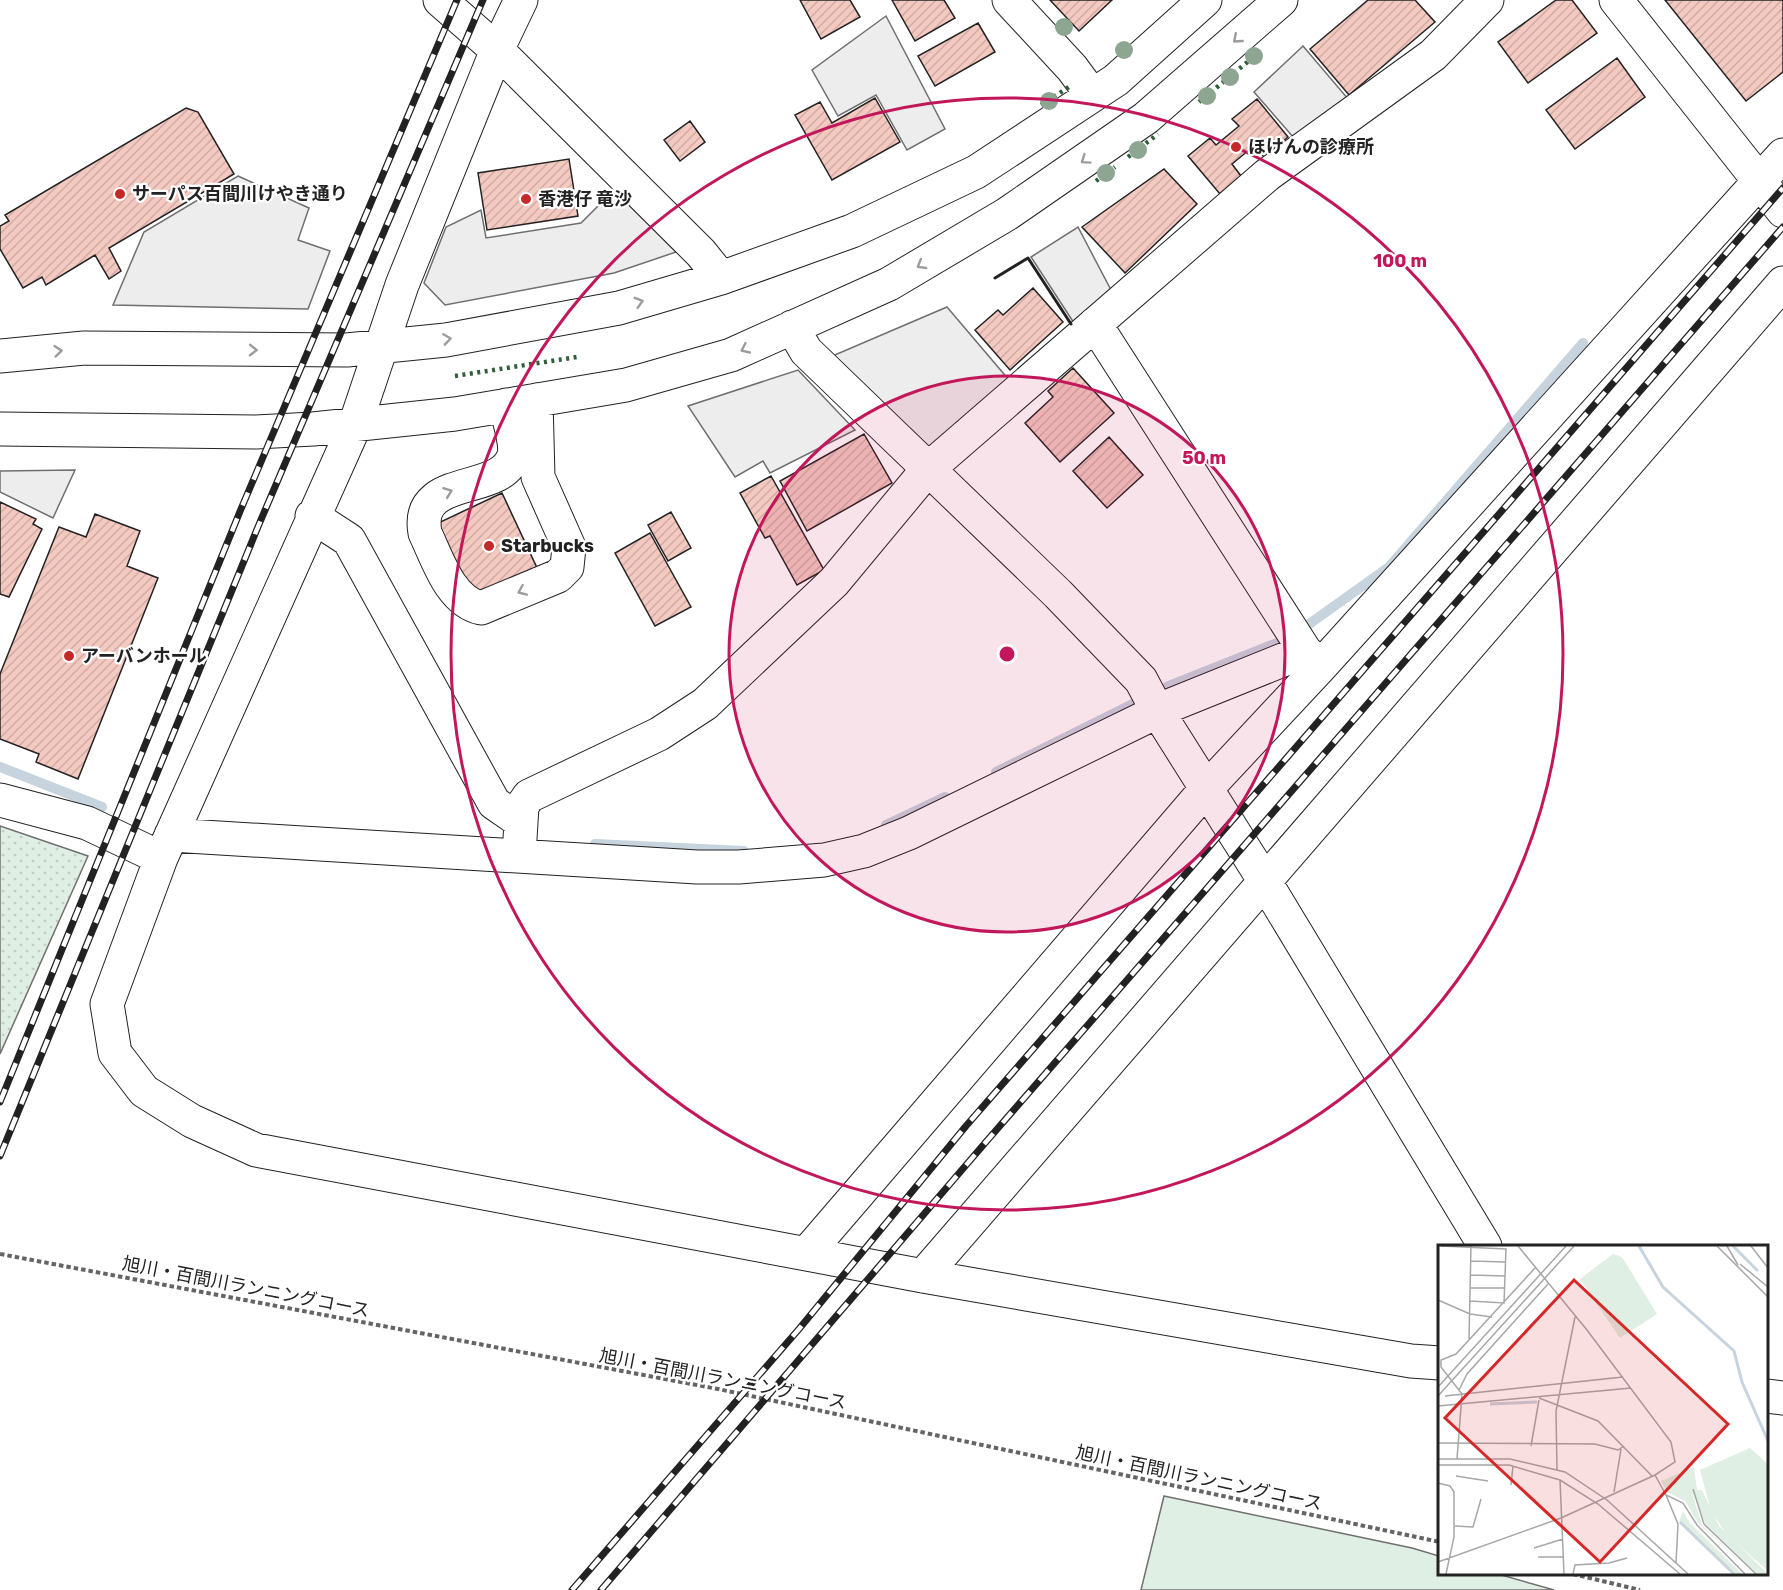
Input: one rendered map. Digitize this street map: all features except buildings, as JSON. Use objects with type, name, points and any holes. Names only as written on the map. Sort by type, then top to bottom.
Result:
[{"type":"street","points":[[440,0],[497,50],[701,253],[721,279]]},
{"type":"street","points":[[521,0],[497,50],[402,285],[355,425],[312,516],[166,846],[107,1004],[115,1053],[144,1091],[192,1122],[256,1150],[923,1276],[1411,1362],[1438,1363]]},
{"type":"street","points":[[1009,0],[1072,68],[1092,95]]},
{"type":"street","points":[[0,356],[84,348],[347,350],[381,347],[446,340],[620,308],[721,279],[852,231],[976,172],[1116,80],[1206,0]]},
{"type":"street","points":[[0,429],[256,432],[355,425],[626,385],[731,355],[889,284],[1007,214],[1146,118],[1281,0]]},
{"type":"street","points":[[519,840],[522,806],[529,796],[659,734],[705,704],[834,582],[927,470],[1267,175],[1433,55],[1487,0]]},
{"type":"street","points":[[1616,0],[1783,211]]},
{"type":"street","points":[[807,1253],[1207,788],[1303,646],[1783,155]]},
{"type":"street","points":[[923,1276],[1783,283]]},
{"type":"street","points":[[1095,324],[1303,646]]},
{"type":"street","points":[[792,327],[806,351],[1058,594],[1141,680],[1484,1245]]},
{"type":"street","points":[[521,402],[525,464],[538,477],[569,547],[567,567],[572,574],[481,608],[471,606],[455,592],[425,533],[425,513],[440,495],[525,464]]},
{"type":"street","points":[[312,516],[349,540],[494,802],[519,840]]},
{"type":"street","points":[[0,800],[166,846],[519,840],[697,867],[789,864],[824,860],[864,851],[909,832],[1152,701],[1303,646]]},
{"type":"street","points":[[1768,1396],[1783,1398]]},
{"type":"path","name":"旭川・百間川ランニングコース","points":[[0,1254],[718,1389],[1438,1542]]},
{"type":"path","points":[[1577,1575],[1640,1590]]},
{"type":"green space","points":[[0,826],[88,856],[0,1054]]},
{"type":"green space","points":[[1164,1496],[1412,1548],[1438,1556],[1438,1575],[1502,1575],[1554,1590],[1141,1590]]},
{"type":"shaded area","points":[[886,16],[945,129],[907,150],[876,95],[838,116],[812,70]]},
{"type":"shaded area","points":[[1303,46],[1349,100],[1294,138],[1254,92]]},
{"type":"shaded area","points":[[238,176],[309,208],[298,240],[330,251],[308,309],[113,305],[144,232]]},
{"type":"shaded area","points":[[614,190],[676,252],[614,273],[445,305],[424,283],[446,227],[481,210],[486,238],[581,223]]},
{"type":"shaded area","points":[[1078,227],[1111,290],[1074,323],[1031,257]]},
{"type":"shaded area","points":[[947,307],[1009,380],[931,446],[919,448],[830,357]]},
{"type":"shaded area","points":[[798,370],[855,430],[770,473],[763,461],[735,477],[688,406]]},
{"type":"shaded area","points":[[75,470],[53,518],[0,492],[0,471]]},
{"type":"waterway","points":[[996,772],[1169,686],[1277,643],[1305,627],[1389,567],[1583,343]]},
{"type":"waterway","points":[[0,767],[102,807]]},
{"type":"waterway","points":[[886,825],[945,797]]},
{"type":"waterway","points":[[595,844],[744,851]]},
{"type":"railway","points":[[0,1102],[241,509],[457,0]]},
{"type":"railway","points":[[0,1156],[260,522],[483,0]]},
{"type":"railway","points":[[572,1590],[799,1329],[966,1126],[1783,188]]},
{"type":"railway","points":[[601,1590],[985,1143],[1783,227]]},
{"type":"hedge","points":[[1199,102],[1262,50]]},
{"type":"hedge","points":[[1041,105],[1072,85]]},
{"type":"hedge","points":[[1128,157],[1158,134]]},
{"type":"hedge","points":[[1096,181],[1115,167]]},
{"type":"hedge","points":[[455,376],[577,357]]},
{"type":"wall","points":[[995,278],[1028,258],[1071,324]]},
{"type":"place","name":"ほけんの診療所","points":[[1236,147]]},
{"type":"place","name":"サーパス百間川けやき通り","points":[[120,194]]},
{"type":"place","name":"香港仔 竜沙","points":[[526,199]]},
{"type":"place","name":"Starbucks","points":[[489,546]]},
{"type":"place","name":"アーバンホール","points":[[69,656]]}]
